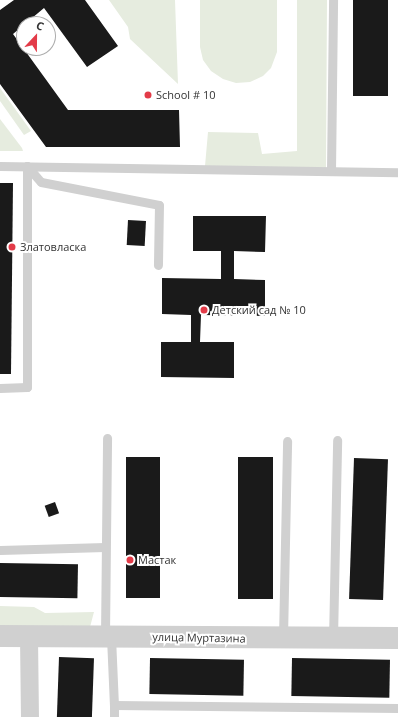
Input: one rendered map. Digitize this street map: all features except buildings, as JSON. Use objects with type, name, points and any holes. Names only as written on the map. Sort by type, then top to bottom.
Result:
[{"type":"street","name":"улица Муртазина","points":[[0,636],[283,639],[398,638]]},
{"type":"street","points":[[29,637],[30,717]]},
{"type":"lane","points":[[331,171],[333,0]]},
{"type":"lane","points":[[0,166],[398,172]]},
{"type":"lane","points":[[27,166],[41,182],[159,205],[158,264]]},
{"type":"lane","points":[[0,388],[27,387],[27,166]]},
{"type":"lane","points":[[107,438],[105,547],[108,636],[114,717]]},
{"type":"lane","points":[[333,639],[337,440]]},
{"type":"lane","points":[[283,639],[287,441]]},
{"type":"lane","points":[[0,550],[105,547]]},
{"type":"lane","points":[[114,705],[398,708]]},
{"type":"shaded area","points":[[109,0],[175,0],[178,84],[130,39],[128,27]]},
{"type":"shaded area","points":[[200,0],[277,0],[277,52],[271,68],[263,76],[250,82],[236,83],[223,79],[211,71],[203,60],[200,47]]},
{"type":"shaded area","points":[[297,0],[327,0],[326,168],[205,166],[208,132],[258,133],[262,154],[297,151]]},
{"type":"shaded area","points":[[0,88],[31,131],[24,135],[0,101]]},
{"type":"shaded area","points":[[0,119],[22,148],[23,151],[0,151]]},
{"type":"shaded area","points":[[0,606],[34,607],[45,613],[94,612],[90,627],[0,626]]},
{"type":"place","name":"School # 10","points":[[148,95]]},
{"type":"place","name":"Златовласка","points":[[12,247]]},
{"type":"place","name":"Детский сад № 10","points":[[204,310]]},
{"type":"place","name":"Мастак","points":[[130,560]]}]
